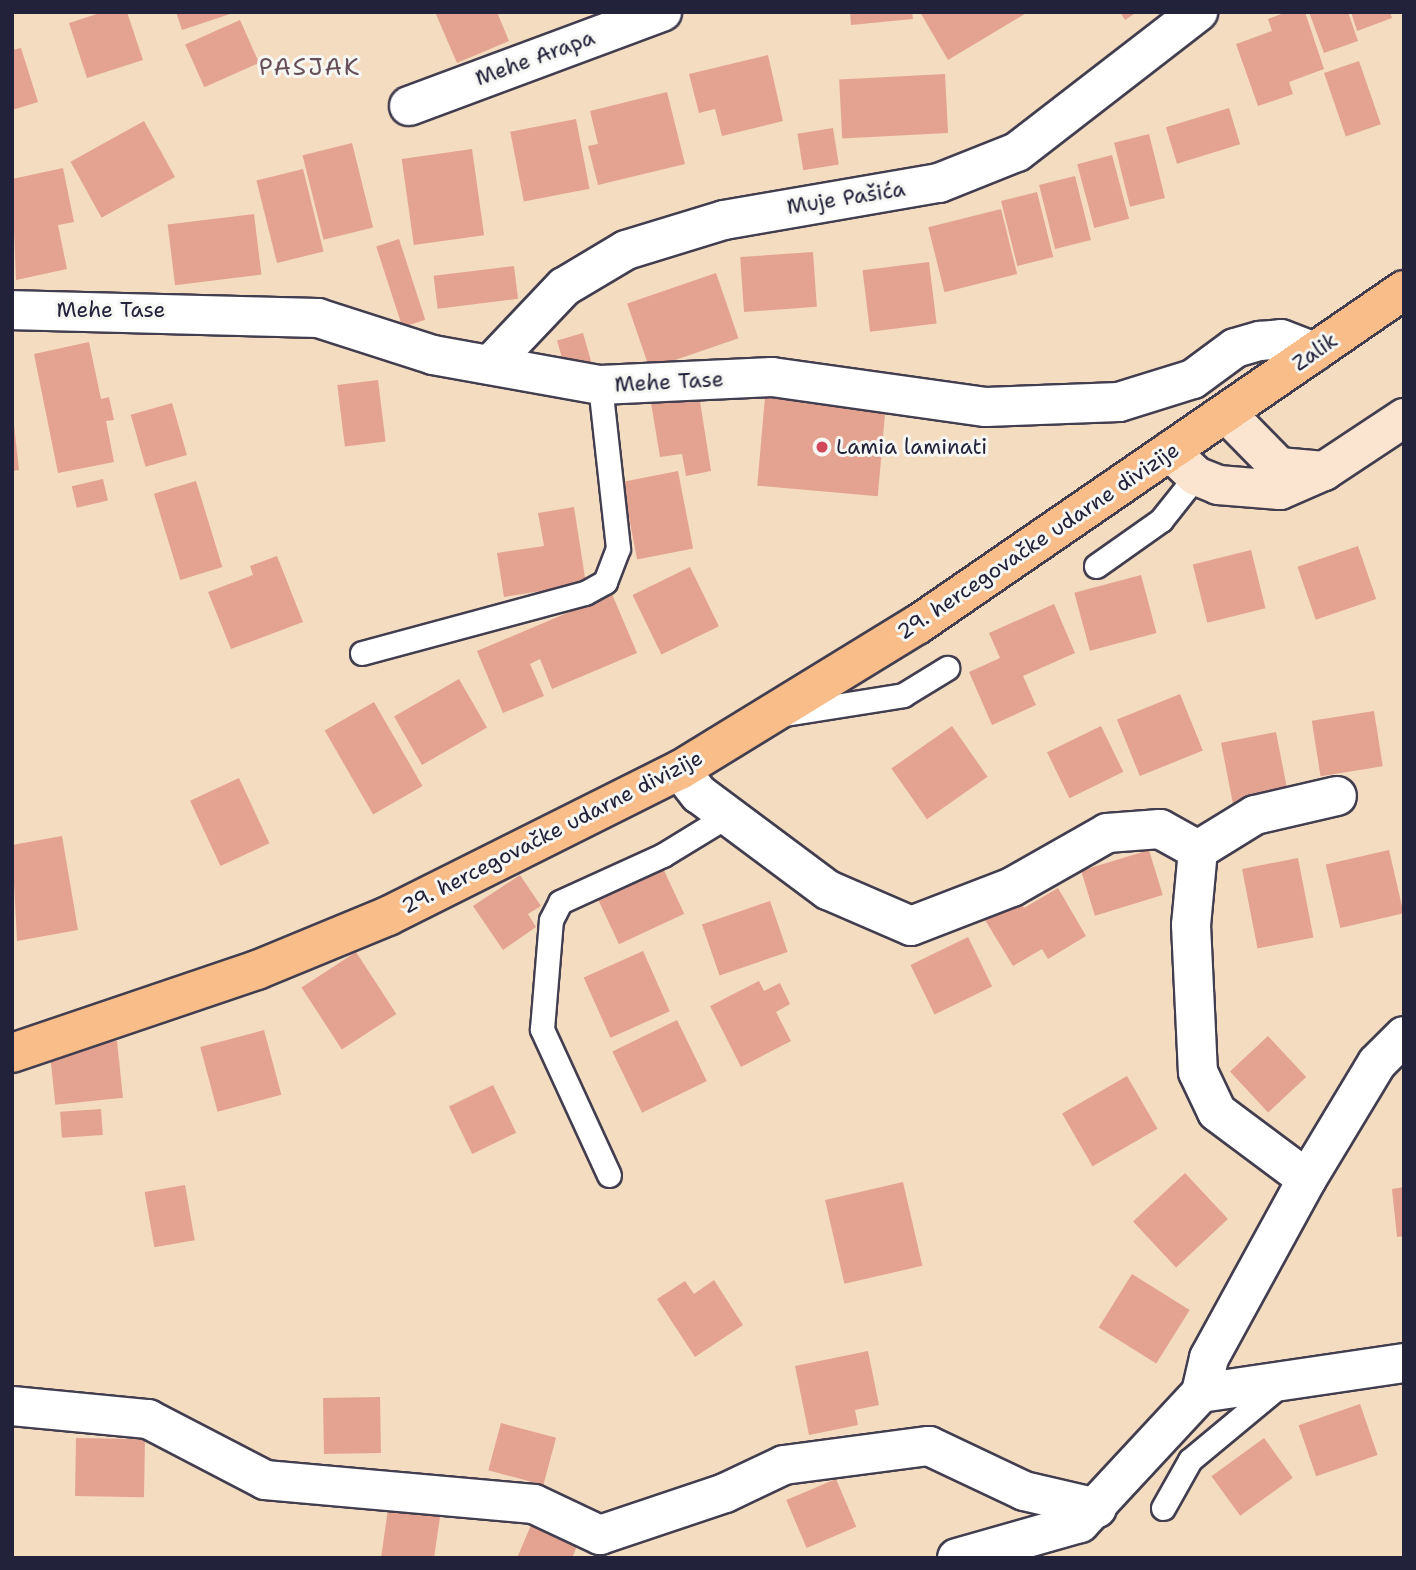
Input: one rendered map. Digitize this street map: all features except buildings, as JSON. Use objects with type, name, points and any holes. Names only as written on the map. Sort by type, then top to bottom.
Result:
[{"type":"main road","name":"Zalik","points":[[1226,413],[1404,290]]},
{"type":"main road","name":"29. hercegovačke udarne divizije","points":[[12,1054],[257,970],[388,916],[680,771],[1183,464],[1226,413]]},
{"type":"street","name":"Mehe Arapa","points":[[409,106],[662,12]]},
{"type":"street","name":"Muje Pašića","points":[[491,365],[564,286],[626,250],[724,219],[939,183],[1017,152],[1198,12]]},
{"type":"street","name":"Mehe Tase","points":[[12,310],[318,318],[433,355],[600,385],[772,377],[986,407],[1056,407],[1119,402],[1193,379],[1235,348],[1260,341],[1281,339],[1315,352]]},
{"type":"street","points":[[1226,413],[1279,467],[1324,471]]},
{"type":"street","points":[[1183,464],[1243,491],[1280,491],[1324,471],[1404,418]]},
{"type":"street","points":[[680,771],[727,816],[828,890],[911,926],[1012,887],[1107,833],[1160,829],[1198,850]]},
{"type":"street","points":[[1198,850],[1255,815],[1337,796]]},
{"type":"street","points":[[1198,850],[1191,937],[1198,1072],[1217,1112],[1307,1179]]},
{"type":"street","points":[[957,1558],[1080,1523],[1097,1508],[1201,1393],[1209,1358],[1307,1179],[1377,1063],[1404,1036]]},
{"type":"street","points":[[1201,1393],[1282,1384],[1404,1363]]},
{"type":"street","points":[[12,1406],[148,1419],[265,1480],[534,1504],[600,1535],[725,1493],[785,1465],[929,1446],[1024,1490],[1097,1508]]},
{"type":"lane","points":[[362,653],[585,593],[605,582],[618,548],[600,385]]},
{"type":"lane","points":[[1096,566],[1161,520],[1183,464]]},
{"type":"lane","points":[[768,716],[903,695],[947,668]]},
{"type":"lane","points":[[609,1175],[542,1029],[551,920],[560,902],[663,855],[727,816]]},
{"type":"lane","points":[[1163,1508],[1190,1460],[1282,1384]]},
{"type":"place","name":"Lamia laminati","points":[[822,447]]},
{"type":"district","name":"PASJAK","points":[[310,68]]}]
